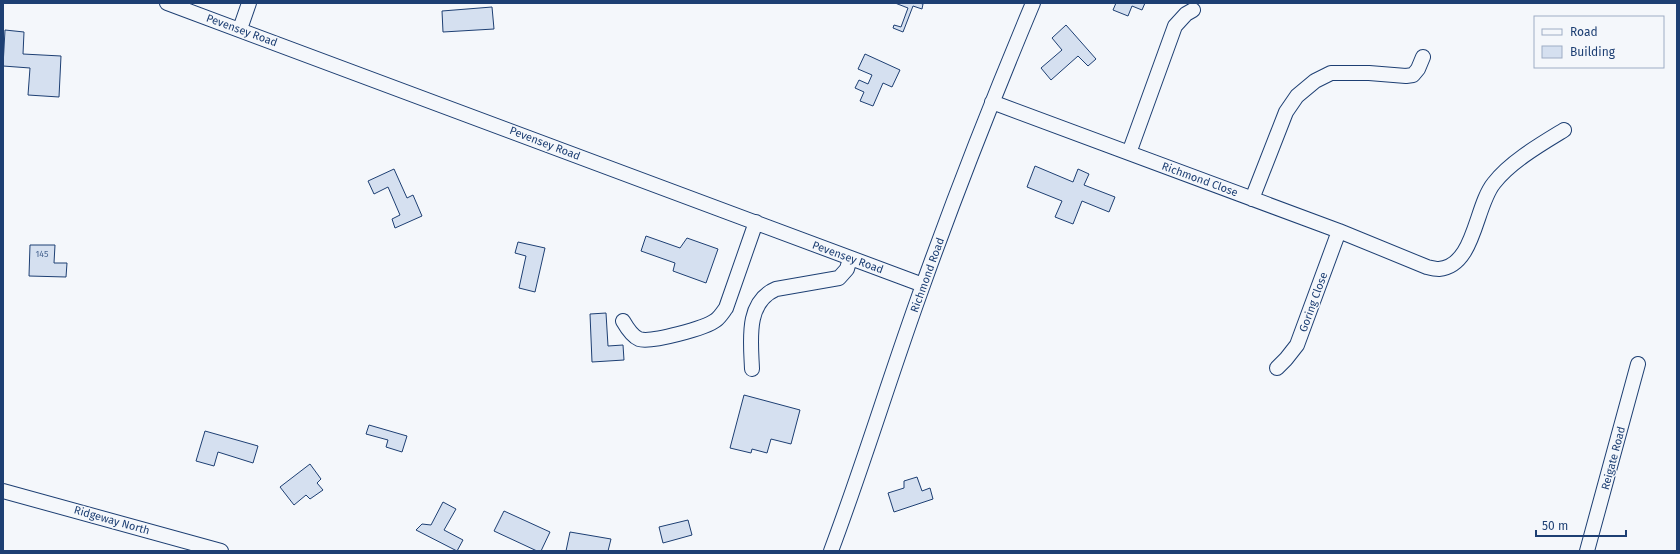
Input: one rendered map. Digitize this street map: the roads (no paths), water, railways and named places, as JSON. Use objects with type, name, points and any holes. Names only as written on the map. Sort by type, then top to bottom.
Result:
[{"type":"street","name":"Pevensey Road","points":[[167,3],[923,285]]},
{"type":"street","points":[[240,29],[249,3]]},
{"type":"street","name":"Richmond Road","points":[[831,551],[923,285],[992,102],[1033,3]]},
{"type":"street","points":[[1128,153],[1175,26],[1186,14],[1193,10]]},
{"type":"street","points":[[1252,199],[1286,112],[1297,96],[1315,81],[1331,73],[1413,75],[1418,69],[1423,57]]},
{"type":"street","name":"Richmond Close","points":[[992,102],[1339,231],[1427,267],[1439,269],[1455,262],[1464,254],[1479,214],[1493,183],[1522,157],[1564,130]]},
{"type":"street","points":[[622,321],[629,331],[639,339],[650,341],[702,328],[717,320],[726,308],[756,222]]},
{"type":"street","name":"Goring Close","points":[[1277,368],[1297,345],[1339,231]]},
{"type":"street","points":[[752,369],[751,326],[762,298],[776,289],[839,278],[847,269],[850,258]]},
{"type":"street","name":"Reigate Road","points":[[1587,551],[1638,364]]},
{"type":"street","name":"Ridgeway North","points":[[3,491],[221,551]]}]
